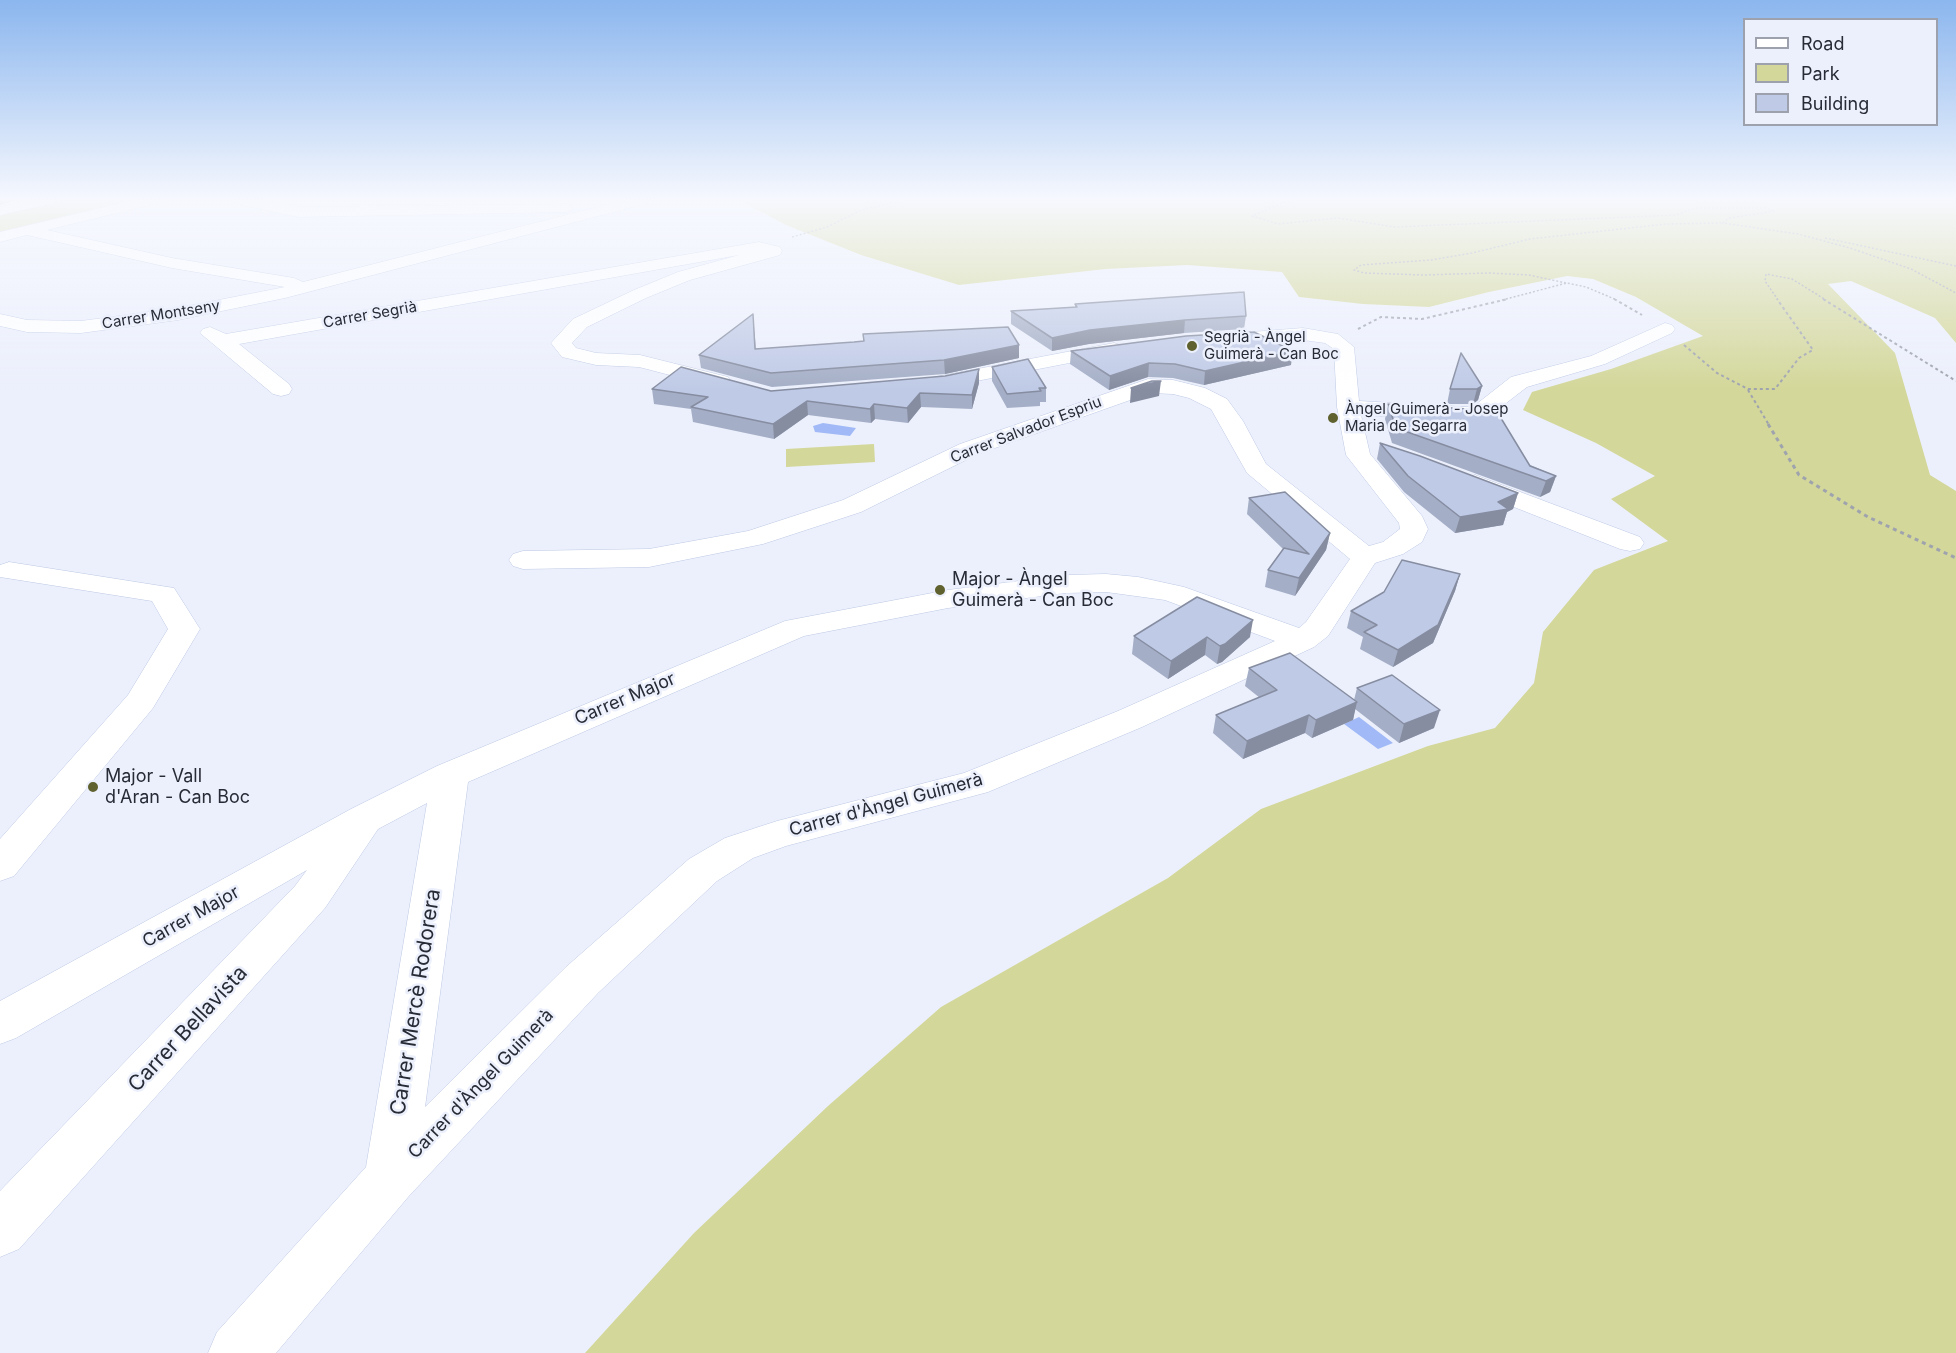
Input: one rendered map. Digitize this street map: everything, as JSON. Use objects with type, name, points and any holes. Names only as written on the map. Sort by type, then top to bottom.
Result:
[{"type":"street","points":[[173,263],[312,286]]},
{"type":"street","name":"Carrer Montseny","points":[[27,326],[81,327],[178,314],[312,286],[401,263]]},
{"type":"street","name":"Carrer Segrià","points":[[223,341],[667,263]]},
{"type":"street","points":[[730,263],[684,276],[640,294],[580,323],[561,343],[569,353],[596,359],[640,361],[739,387]]},
{"type":"street","points":[[178,314],[223,341],[281,389]]},
{"type":"street","points":[[0,320],[27,326]]},
{"type":"street","points":[[0,336],[27,326]]},
{"type":"street","points":[[1348,407],[1464,414],[1480,412],[1519,382],[1598,360],[1665,329]]},
{"type":"street","points":[[1196,340],[1303,334],[1331,338],[1344,347],[1348,407],[1358,455],[1404,510],[1414,529],[1412,536],[1404,542],[1365,558]]},
{"type":"street","points":[[910,385],[945,382],[1089,352],[1136,346]]},
{"type":"street","name":"Carrer Salvador Espriu","points":[[523,560],[650,558],[753,538],[852,506],[969,449],[1046,423],[1127,391],[1148,386],[1173,387],[1197,393],[1219,404],[1231,421],[1256,468],[1365,558]]},
{"type":"street","points":[[1355,441],[1385,451]]},
{"type":"street","points":[[1448,472],[1630,543]]},
{"type":"street","name":"Carrer d'Àngel Guimerà","points":[[390,1178],[582,980],[703,870],[739,848],[777,835],[975,783],[1130,719],[1303,640],[1317,629],[1365,558]]},
{"type":"street","points":[[0,866],[141,701],[184,629],[164,594],[3,566]]},
{"type":"street","name":"Carrer Major","points":[[0,1024],[365,819],[450,776],[796,627],[948,599],[1066,584],[1106,583],[1173,593],[1303,640]]},
{"type":"street","name":"Carrer Mercè Rodorera","points":[[390,1178],[450,776]]},
{"type":"street","name":"Carrer Bellavista","points":[[0,1230],[310,897],[365,819]]},
{"type":"street","points":[[238,1353],[390,1178]]},
{"type":"path","points":[[1387,263],[1361,265],[1354,270],[1364,273],[1424,275],[1499,273],[1529,275],[1567,283]]},
{"type":"path","points":[[1896,263],[1911,268],[1956,293]]},
{"type":"path","points":[[1748,389],[1799,475],[1868,517],[1956,558]]},
{"type":"green space","points":[[888,263],[1956,263],[1956,343],[1935,318],[1851,281],[1828,284],[1895,353],[1930,475],[1956,491],[1956,1353],[585,1353],[694,1233],[828,1106],[941,1007],[1168,878],[1261,809],[1428,746],[1495,728],[1534,683],[1543,632],[1594,570],[1668,541],[1611,499],[1655,476],[1596,443],[1523,410],[1532,392],[1611,369],[1703,336],[1636,297],[1593,279],[1567,276],[1429,307],[1363,304],[1299,297],[1282,272],[1187,265],[1106,269],[959,285]]},
{"type":"green space","points":[[874,444],[875,462],[786,467],[786,449]]},
{"type":"water","points":[[823,423],[856,428],[850,436],[815,432],[813,426]]},
{"type":"water","points":[[1359,717],[1393,743],[1378,749],[1344,724]]},
{"type":"building","points":[[1244,292],[1246,316],[1090,330],[1052,338],[1011,311],[1077,307],[1075,304]]},
{"type":"building","points":[[753,314],[755,349],[864,341],[863,334],[1008,327],[1019,345],[944,360],[771,373],[699,355]]},
{"type":"building","points":[[1254,332],[1293,351],[1205,371],[1175,364],[1149,363],[1110,376],[1071,351],[1186,336]]},
{"type":"building","points":[[1461,353],[1482,386],[1477,389],[1450,389]]},
{"type":"building","points":[[1028,359],[1046,388],[1039,388],[1041,391],[1007,394],[992,367]]},
{"type":"building","points":[[681,367],[771,391],[945,376],[979,369],[972,395],[920,393],[907,408],[874,404],[870,409],[807,401],[773,424],[691,407],[708,397],[652,389]]},
{"type":"building","points":[[1152,381],[1161,381],[1131,388]]},
{"type":"building","points":[[1388,404],[1468,409],[1493,405],[1530,466],[1556,476],[1546,481],[1396,428]]},
{"type":"building","points":[[1380,443],[1518,493],[1498,502],[1508,509],[1460,517],[1408,476]]},
{"type":"building","points":[[1285,492],[1330,533],[1299,578],[1268,570],[1284,548],[1309,554],[1249,498]]},
{"type":"building","points":[[1402,560],[1460,574],[1438,625],[1398,650],[1364,632],[1377,625],[1351,611],[1384,592]]},
{"type":"building","points":[[1197,597],[1253,620],[1225,644],[1220,646],[1207,637],[1171,661],[1134,636]]},
{"type":"building","points":[[1290,653],[1357,702],[1316,720],[1309,715],[1247,741],[1216,715],[1277,690],[1249,668]]},
{"type":"building","points":[[1392,675],[1440,710],[1404,724],[1357,688]]},
{"type":"place","name":"Segrià - Àngel Guimerà - Can Boc","points":[[1192,346]]},
{"type":"place","name":"Àngel Guimerà - Josep Maria de Segarra","points":[[1333,418]]},
{"type":"place","name":"Major - Àngel Guimerà - Can Boc","points":[[940,590]]},
{"type":"place","name":"Major - Vall d'Aran - Can Boc","points":[[93,787]]}]
